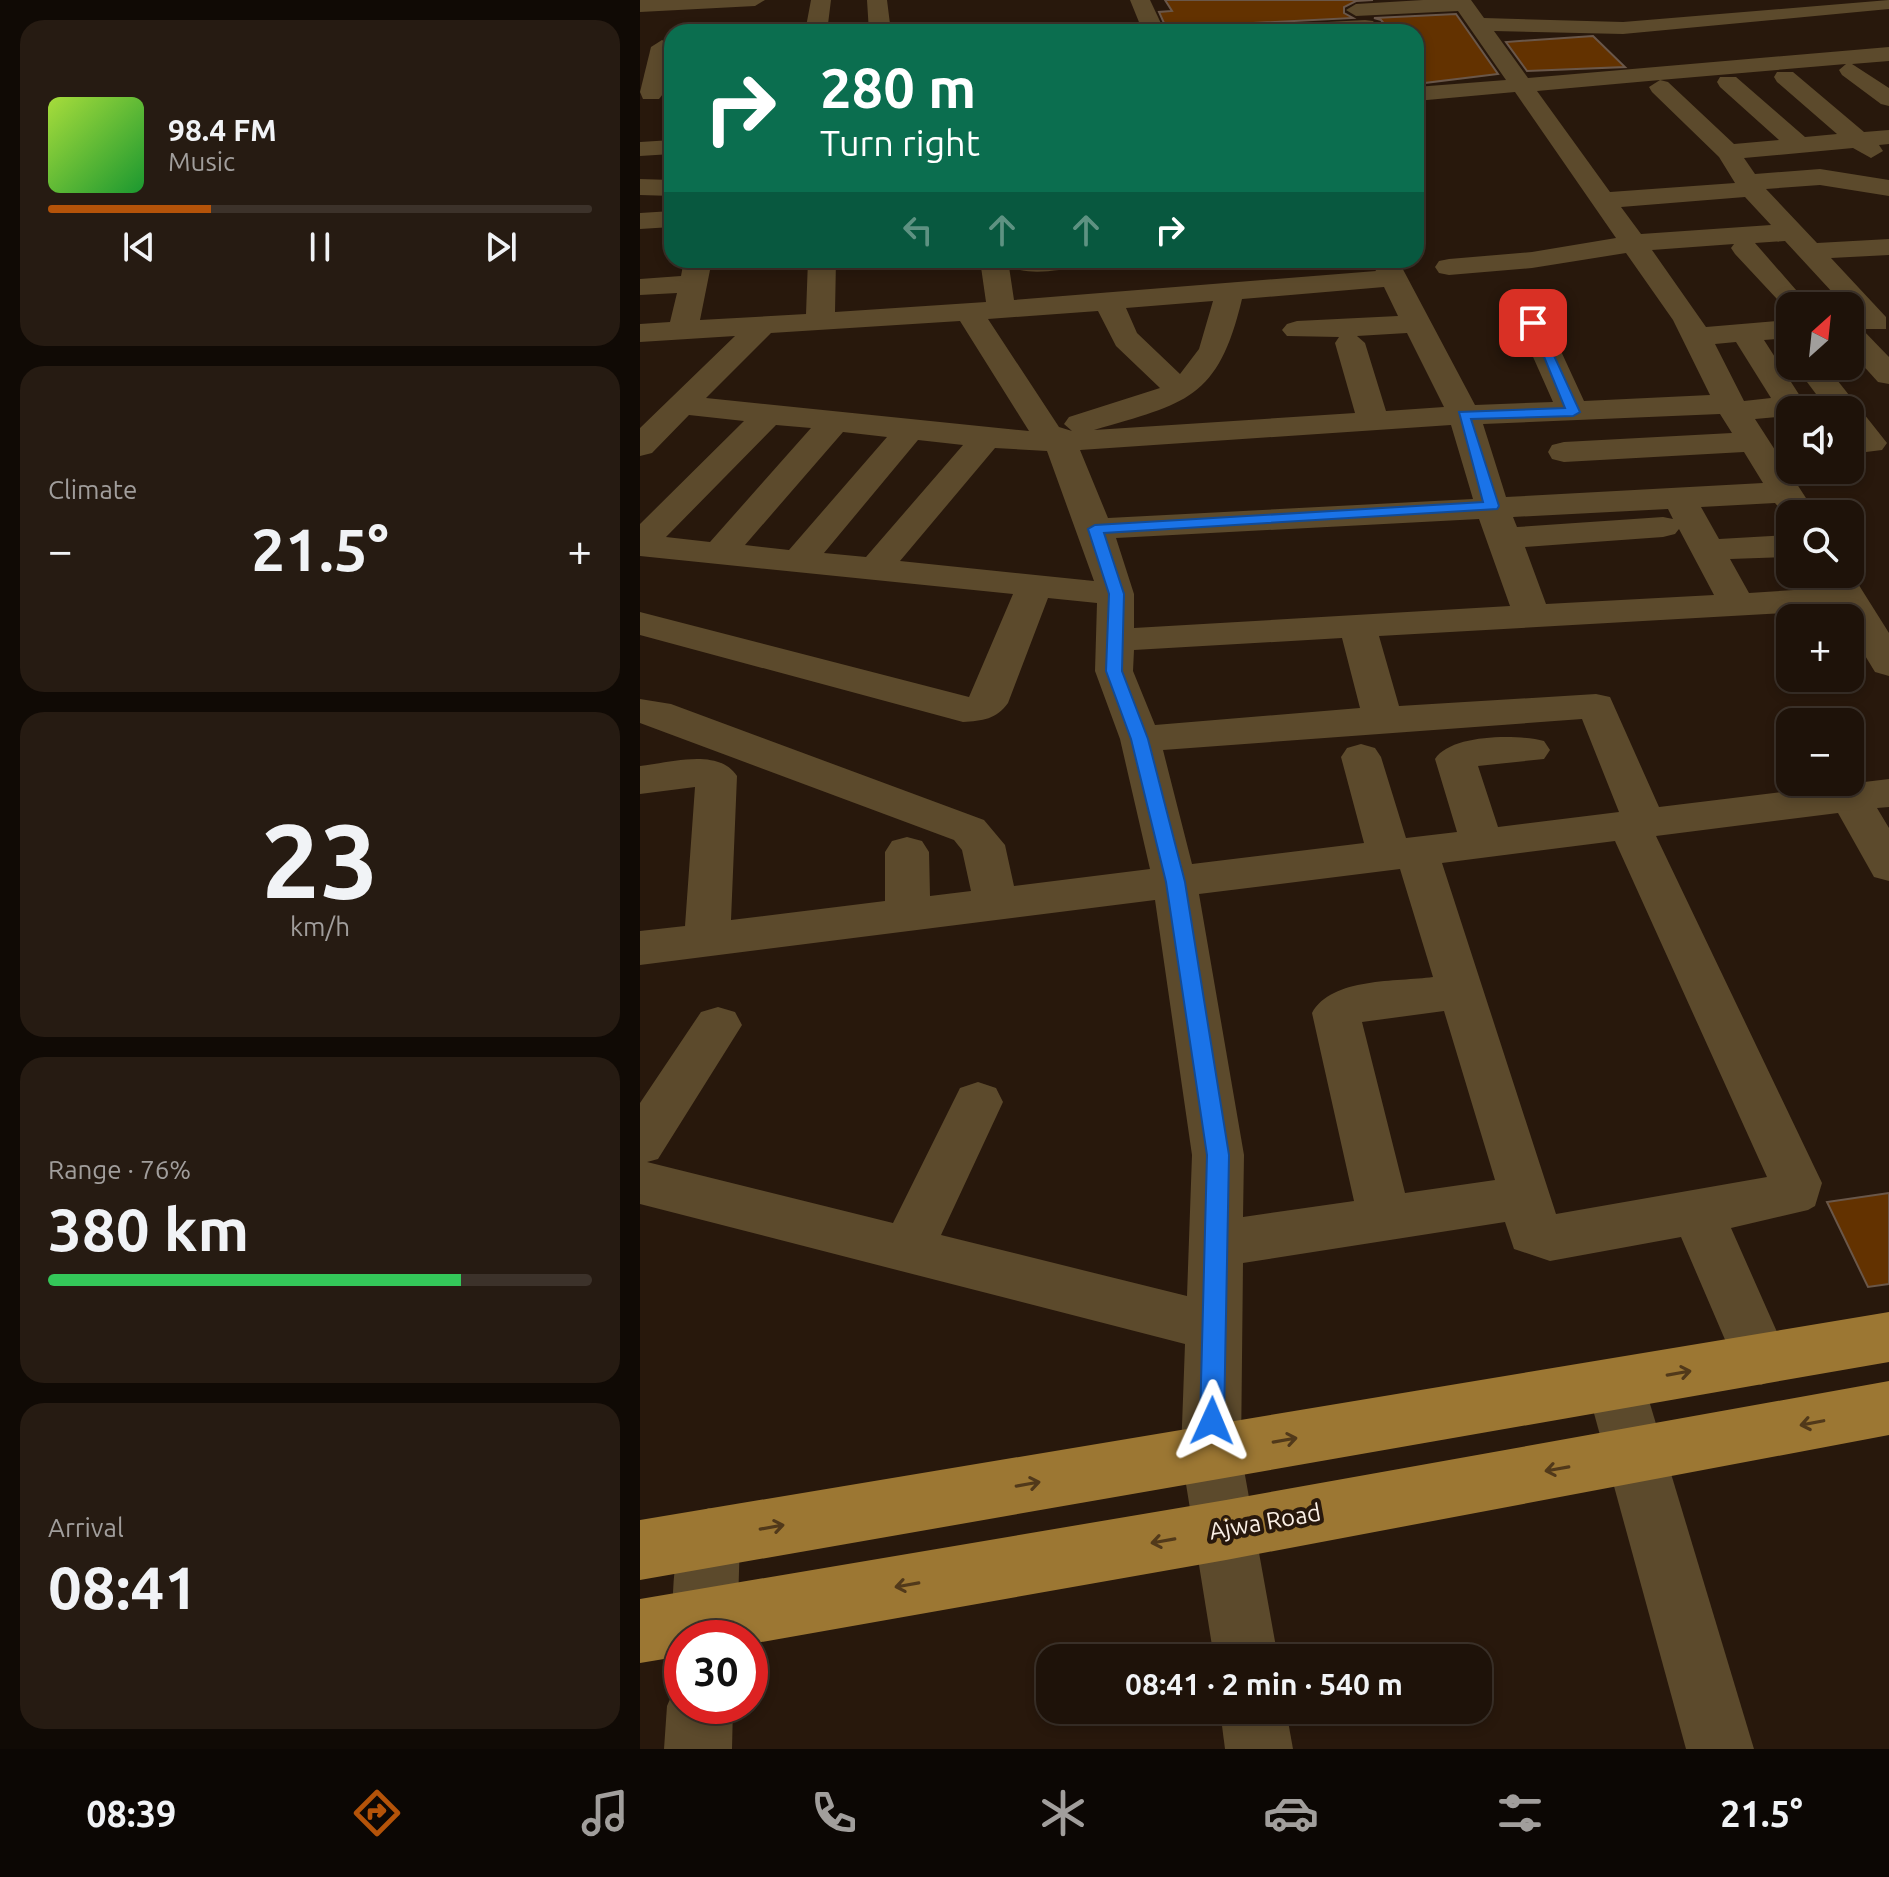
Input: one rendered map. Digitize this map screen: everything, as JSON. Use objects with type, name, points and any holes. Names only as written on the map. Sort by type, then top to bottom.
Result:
[{"type":"main road","points":[[640,1550],[1889,1337]]},
{"type":"main road","name":"Ajwa Road","points":[[752,1620],[1889,1408]]},
{"type":"main road","name":"Ajwa Road","points":[[640,1631],[664,1630]]},
{"type":"street","points":[[640,6],[721,9],[755,0]]},
{"type":"street","points":[[817,24],[821,0]]},
{"type":"street","points":[[877,0],[879,24]]},
{"type":"street","points":[[1140,0],[1150,24]]},
{"type":"street","points":[[1317,23],[1462,2],[1688,320],[1732,407],[1767,446],[1792,500]]},
{"type":"street","points":[[1478,24],[1595,29],[1661,24],[1752,7],[1829,8],[1874,2]]},
{"type":"street","points":[[1752,7],[1836,68],[1889,99]]},
{"type":"street","points":[[1829,8],[1889,54]]},
{"type":"street","points":[[1639,10],[1661,24]]},
{"type":"street","points":[[1243,11],[1249,24]]},
{"type":"street","points":[[1595,29],[1728,152],[1751,185],[1803,242],[1866,326],[1889,375]]},
{"type":"street","points":[[654,94],[658,47]]},
{"type":"street","points":[[1654,81],[1728,82],[1785,77],[1889,54]]},
{"type":"street","points":[[1424,104],[1527,91],[1889,66]]},
{"type":"street","points":[[1785,77],[1889,166]]},
{"type":"street","points":[[1728,82],[1800,146]]},
{"type":"street","points":[[1424,94],[1527,91]]},
{"type":"street","points":[[1728,152],[1889,137]]},
{"type":"street","points":[[640,149],[664,148]]},
{"type":"street","points":[[640,161],[664,160]]},
{"type":"street","points":[[1449,267],[1532,260],[1619,221],[1751,185],[1820,177],[1889,188]]},
{"type":"street","points":[[640,187],[664,188]]},
{"type":"street","points":[[1619,221],[1772,210]]},
{"type":"street","points":[[640,221],[664,220]]},
{"type":"street","points":[[1619,221],[1803,242],[1889,247]]},
{"type":"street","points":[[1745,248],[1776,302]]},
{"type":"street","points":[[820,320],[822,268]]},
{"type":"street","points":[[993,268],[985,311],[1054,438],[1095,529],[1116,594],[1114,671],[1140,739],[1175,882],[1218,1155],[1211,1453],[1244,1644]]},
{"type":"street","points":[[640,333],[1110,301],[1163,284],[1230,291],[1389,269],[1464,415],[1492,506],[1532,616]]},
{"type":"street","points":[[640,287],[696,272],[683,330]]},
{"type":"street","points":[[1054,438],[1180,390],[1210,356],[1230,291]]},
{"type":"street","points":[[1110,301],[1114,323],[1123,335],[1180,390]]},
{"type":"street","points":[[1533,323],[1573,412]]},
{"type":"street","points":[[640,446],[764,324]]},
{"type":"street","points":[[1297,330],[1417,324]]},
{"type":"street","points":[[1696,337],[1776,328]]},
{"type":"street","points":[[1745,333],[1785,396]]},
{"type":"street","points":[[1350,343],[1374,422]]},
{"type":"street","points":[[1821,380],[1833,396]]},
{"type":"street","points":[[683,405],[986,438],[1054,438],[1464,415],[1776,406]]},
{"type":"street","points":[[640,544],[769,414]]},
{"type":"street","points":[[718,554],[834,422]]},
{"type":"street","points":[[798,562],[910,430]]},
{"type":"street","points":[[874,570],[986,438]]},
{"type":"street","points":[[1564,452],[1767,446]]},
{"type":"street","points":[[1095,529],[1492,506],[1693,524],[1776,543]]},
{"type":"street","points":[[1504,538],[1693,524],[1776,507]]},
{"type":"street","points":[[1693,524],[1737,604]]},
{"type":"street","points":[[640,544],[1034,588],[1116,594]]},
{"type":"street","points":[[640,623],[963,710],[978,709],[988,703],[1034,588]]},
{"type":"street","points":[[1115,640],[1737,604],[1830,588]]},
{"type":"street","points":[[1843,588],[1889,664]]},
{"type":"street","points":[[1357,624],[1383,719]]},
{"type":"street","points":[[1140,739],[1383,719],[1596,706],[1637,824],[1796,1183],[1796,1191],[1789,1195],[1696,1209],[1550,1238],[1533,1233],[1527,1197],[1460,991],[1361,757]]},
{"type":"street","points":[[640,711],[657,713],[969,830],[983,845],[996,904]]},
{"type":"street","points":[[1482,844],[1455,759],[1462,754],[1530,750]]},
{"type":"street","points":[[640,780],[706,772],[716,776],[707,940]]},
{"type":"street","points":[[640,948],[1637,824],[1875,787],[1889,866]]},
{"type":"street","points":[[907,852],[908,915]]},
{"type":"street","points":[[1385,1219],[1336,1013],[1343,1007],[1460,991]]},
{"type":"street","points":[[640,1144],[718,1025]]},
{"type":"street","points":[[907,1249],[978,1102]]},
{"type":"street","points":[[640,1182],[1214,1327]]},
{"type":"street","points":[[1216,1244],[1527,1197]]},
{"type":"street","points":[[1696,1209],[1761,1359]]},
{"type":"street","points":[[1615,1384],[1720,1749]]},
{"type":"street","points":[[705,1620],[709,1538]]},
{"type":"street","points":[[698,1749],[699,1724]]},
{"type":"street","points":[[1255,1724],[1259,1749]]},
{"type":"building","points":[[1165,0],[1373,0],[1356,1],[1344,7],[1344,13],[1353,18],[1251,24],[1164,24],[1159,12],[1172,11]]},
{"type":"building","points":[[1456,14],[1498,74],[1424,83],[1424,24],[1384,24],[1374,18]]},
{"type":"building","points":[[1593,36],[1625,67],[1527,71],[1506,42]]},
{"type":"building","points":[[1889,1193],[1889,1284],[1868,1287],[1827,1202]]},
{"type":"route","points":[[1212,1421],[1218,1155],[1175,882],[1140,739],[1114,671],[1116,594],[1095,529],[1492,506],[1464,415],[1573,412],[1533,323]]}]
